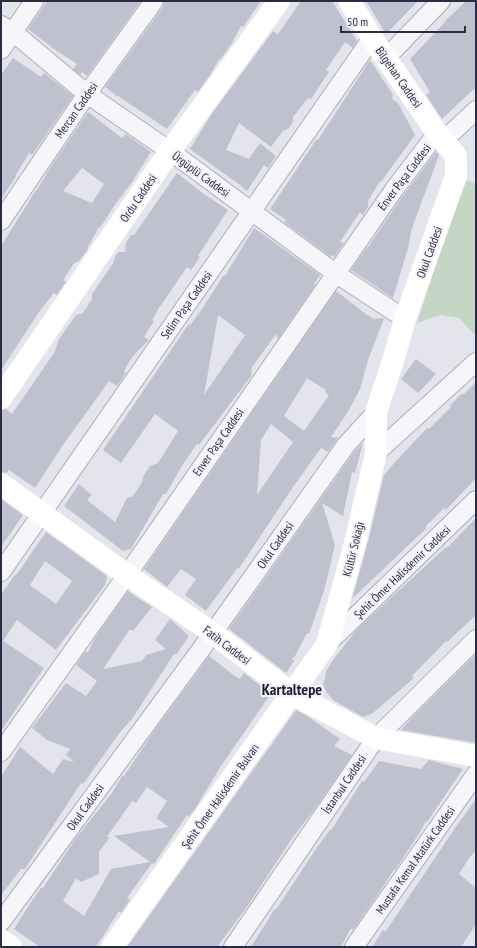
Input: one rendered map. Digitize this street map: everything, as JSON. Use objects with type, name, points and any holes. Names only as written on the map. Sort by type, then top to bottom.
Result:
[{"type":"street","points":[[1,50],[7,28],[34,1]]},
{"type":"street","name":"Mercan Caddesi","points":[[1,221],[87,94],[154,1]]},
{"type":"street","name":"Ordu Caddesi","points":[[1,398],[170,151],[279,1]]},
{"type":"street","name":"Bilgehan Caddesi","points":[[349,1],[372,38],[441,137]]},
{"type":"street","points":[[386,58],[441,1]]},
{"type":"street","name":"Ürgüplü Caddesi","points":[[7,28],[87,94],[170,151],[335,272],[405,319]]},
{"type":"street","name":"Selim Paşa Caddesi","points":[[1,572],[372,38]]},
{"type":"street","name":"Enver Paşa Caddesi","points":[[1,752],[393,191],[441,137],[476,110]]},
{"type":"street","name":"Okul Caddesi","points":[[1,922],[213,633],[346,445],[376,412],[405,319],[456,176],[456,156],[441,137]]},
{"type":"street","points":[[376,453],[476,362]]},
{"type":"street","name":"Kültür Sokağı","points":[[327,644],[355,543],[376,453],[376,412]]},
{"type":"street","name":"Fatih Caddesi","points":[[1,484],[126,575],[213,633],[292,694],[376,738],[476,756]]},
{"type":"street","name":"Şehit Ömer Halisdemir Caddesi","points":[[327,644],[476,500]]},
{"type":"street","name":"İstanbul Caddesi","points":[[233,947],[376,738],[476,639]]},
{"type":"street","name":"Şehit Ömer Halisdemir Bulvarı","points":[[112,947],[327,644]]},
{"type":"street","name":"Mustafa Kemal Atatürk Caddesi","points":[[354,947],[476,774]]},
{"type":"street","points":[[1,940],[11,947]]},
{"type":"green space","points":[[463,180],[476,183],[476,336],[459,318],[440,315],[417,323]]},
{"type":"building","points":[[47,1],[141,1],[87,76],[82,72],[80,75],[73,69],[77,64],[28,29]]},
{"type":"building","points":[[164,1],[261,1],[243,27],[241,26],[232,43],[220,60],[219,59],[198,92],[195,90],[167,129],[105,87],[163,7]]},
{"type":"building","points":[[301,1],[332,1],[357,41],[353,48],[345,42],[326,70],[329,72],[311,99],[308,98],[293,117],[293,122],[288,129],[283,131],[271,147],[239,123],[226,150],[249,159],[260,143],[276,156],[268,168],[264,165],[247,191],[190,149],[211,115],[273,31],[278,34]]},
{"type":"building","points":[[366,1],[418,1],[386,34]]},
{"type":"building","points":[[466,1],[476,1],[476,87],[442,119],[426,95],[430,92],[410,59],[445,21]]},
{"type":"building","points":[[13,58],[41,77],[44,73],[73,96],[32,155],[29,153],[1,199],[1,75]]},
{"type":"building","points":[[370,60],[393,95],[392,99],[398,103],[415,135],[381,182],[380,181],[368,201],[368,207],[363,215],[360,212],[340,242],[344,243],[334,257],[331,255],[331,257],[284,222],[286,220],[270,209],[316,140],[318,140]]},
{"type":"building","points":[[88,112],[122,138],[126,134],[151,152],[132,182],[100,228],[99,227],[88,249],[79,261],[74,263],[63,280],[66,282],[57,295],[54,293],[39,312],[1,370],[1,246],[50,168]],"holes":[[[82,168],[104,184],[92,203],[63,191]]]},
{"type":"building","points":[[436,152],[439,155],[412,228],[408,248],[393,298],[351,270],[402,197]]},
{"type":"building","points":[[177,173],[228,210],[198,256],[200,257],[191,270],[187,267],[159,308],[152,320],[154,321],[144,337],[149,340],[132,357],[124,371],[126,373],[117,386],[109,381],[63,445],[35,488],[9,470],[7,473],[1,472],[1,410],[6,409],[12,414],[54,353],[59,339],[76,315],[83,313],[92,299],[92,294],[114,262],[118,252],[125,252],[126,243],[131,235],[134,235]]},
{"type":"building","points":[[254,228],[320,275],[314,284],[316,284],[278,339],[276,334],[252,367],[251,376],[183,464],[166,494],[163,494],[131,549],[123,551],[64,506],[79,484],[92,495],[87,500],[115,522],[127,498],[133,496],[150,466],[158,463],[178,431],[155,414],[121,463],[103,450],[188,325],[191,324],[223,276],[225,276]],"holes":[[[218,315],[245,335],[204,395]]]},
{"type":"building","points":[[336,291],[374,319],[384,318],[368,360],[360,389],[349,410],[331,437],[338,438],[328,452],[323,449],[324,447],[322,449],[321,448],[293,487],[238,570],[238,567],[206,611],[185,595],[196,579],[181,569],[167,587],[144,569]],"holes":[[[307,378],[326,390],[325,392],[329,395],[304,431],[284,416]],[[271,424],[293,442],[257,495],[261,440]]]},
{"type":"building","points":[[416,359],[436,374],[418,393],[401,379]]},
{"type":"building","points":[[476,382],[476,478],[446,510],[444,508],[426,526],[426,529],[352,599],[367,546],[384,475],[427,428],[429,429],[451,407],[450,406],[460,395],[465,393]]},
{"type":"building","points":[[363,443],[355,473],[352,472],[343,516],[322,503],[335,545],[324,591],[309,634],[307,633],[292,659],[294,661],[286,673],[229,629],[354,452]]},
{"type":"building","points":[[1,499],[23,515],[1,547]]},
{"type":"building","points":[[476,518],[476,615],[447,642],[446,641],[412,676],[414,678],[373,713],[363,717],[333,700],[327,693],[323,684],[326,671],[358,628],[445,548],[448,547]]},
{"type":"building","points":[[46,532],[107,576],[105,585],[56,650],[17,620],[3,641],[44,668],[1,731],[1,595]],"holes":[[[45,561],[72,581],[56,604],[30,585]]]},
{"type":"building","points":[[128,591],[152,607],[133,631],[130,629],[103,669],[142,661],[146,655],[166,649],[155,640],[170,619],[189,636],[176,655],[174,654],[132,719],[121,731],[83,784],[81,783],[25,869],[21,869],[1,895],[1,777],[20,747],[53,774],[63,759],[74,762],[66,755],[70,749],[47,740],[32,728],[66,683],[86,696],[97,681],[76,665],[85,652],[88,652],[95,638]]},
{"type":"building","points":[[476,654],[476,743],[401,730],[409,720]]},
{"type":"building","points":[[209,656],[239,679],[244,673],[270,693],[221,766],[195,809],[189,816],[187,815],[154,864],[152,863],[127,898],[130,900],[121,913],[119,911],[96,947],[40,947],[14,929],[76,838],[112,793],[122,776],[124,776],[152,734]],"holes":[[[147,787],[167,801],[156,818],[169,827],[114,836],[150,862],[111,869],[84,916],[63,901],[76,878],[81,882],[99,874],[99,852],[110,837],[107,837],[132,801],[136,803]]]},
{"type":"building","points":[[296,710],[340,739],[334,746],[352,755],[314,810],[293,837],[247,907],[217,947],[127,947]]},
{"type":"building","points":[[429,760],[463,769],[427,822],[425,822],[395,870],[394,869],[354,929],[353,930],[351,928],[341,947],[251,947],[274,910],[277,908],[318,846],[332,829],[362,781],[364,782],[379,761],[421,769]]},
{"type":"building","points":[[476,799],[476,850],[459,874],[476,888],[476,924],[461,947],[372,947],[383,930],[386,931]]},
{"type":"district","name":"Kartaltepe","points":[[292,689]]}]
